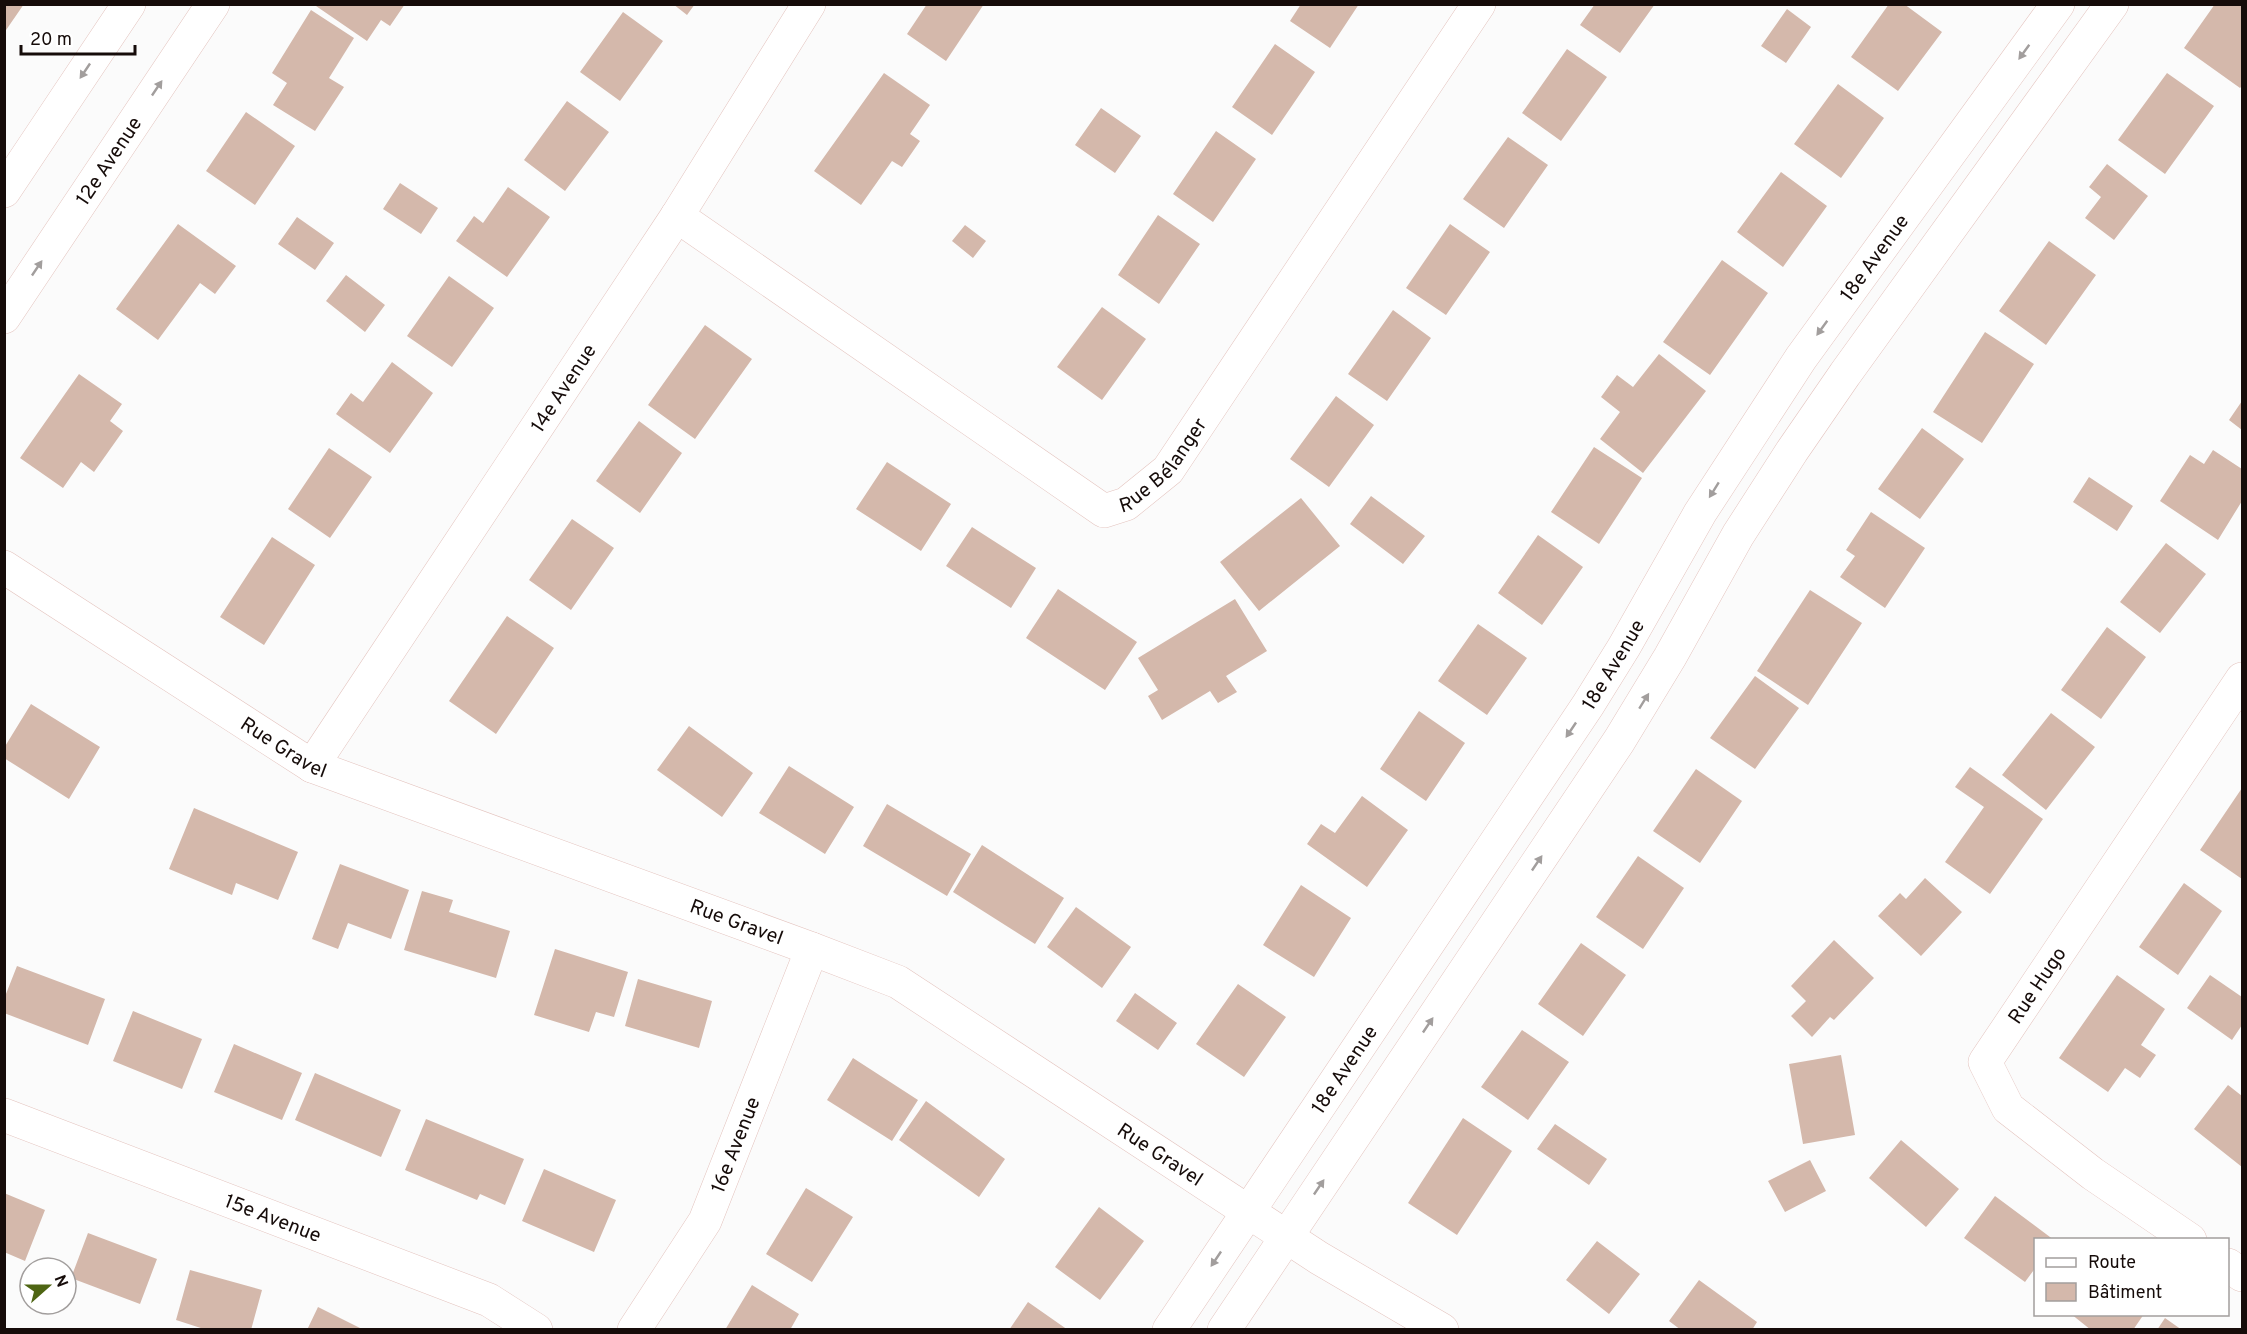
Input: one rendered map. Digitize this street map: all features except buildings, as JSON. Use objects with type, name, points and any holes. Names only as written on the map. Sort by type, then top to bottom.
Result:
[{"type":"street","points":[[4,191],[129,4]]},
{"type":"street","name":"12e Avenue","points":[[4,317],[213,4]]},
{"type":"street","name":"14e Avenue","points":[[312,766],[677,216],[809,4]]},
{"type":"street","name":"Rue Bélanger","points":[[677,216],[1104,511],[1125,504],[1168,470],[1479,4]]},
{"type":"street","name":"18e Avenue","points":[[1169,1329],[1594,696],[1700,513],[1801,358],[2058,4]]},
{"type":"street","points":[[1224,1329],[1619,741],[1671,657],[1738,535],[1792,451],[2112,4]]},
{"type":"street","name":"Rue Gravel","points":[[4,567],[312,766],[898,982],[1286,1236],[1442,1329]]},
{"type":"street","name":"Rue Hugo","points":[[2189,1238],[2093,1174],[2008,1108],[1985,1062],[2242,679]]},
{"type":"street","name":"16e Avenue","points":[[634,1329],[705,1221],[813,949]]},
{"type":"street","name":"15e Avenue","points":[[4,1115],[489,1300],[537,1329]]},
{"type":"street","points":[[2229,1266],[2242,1275]]}]
